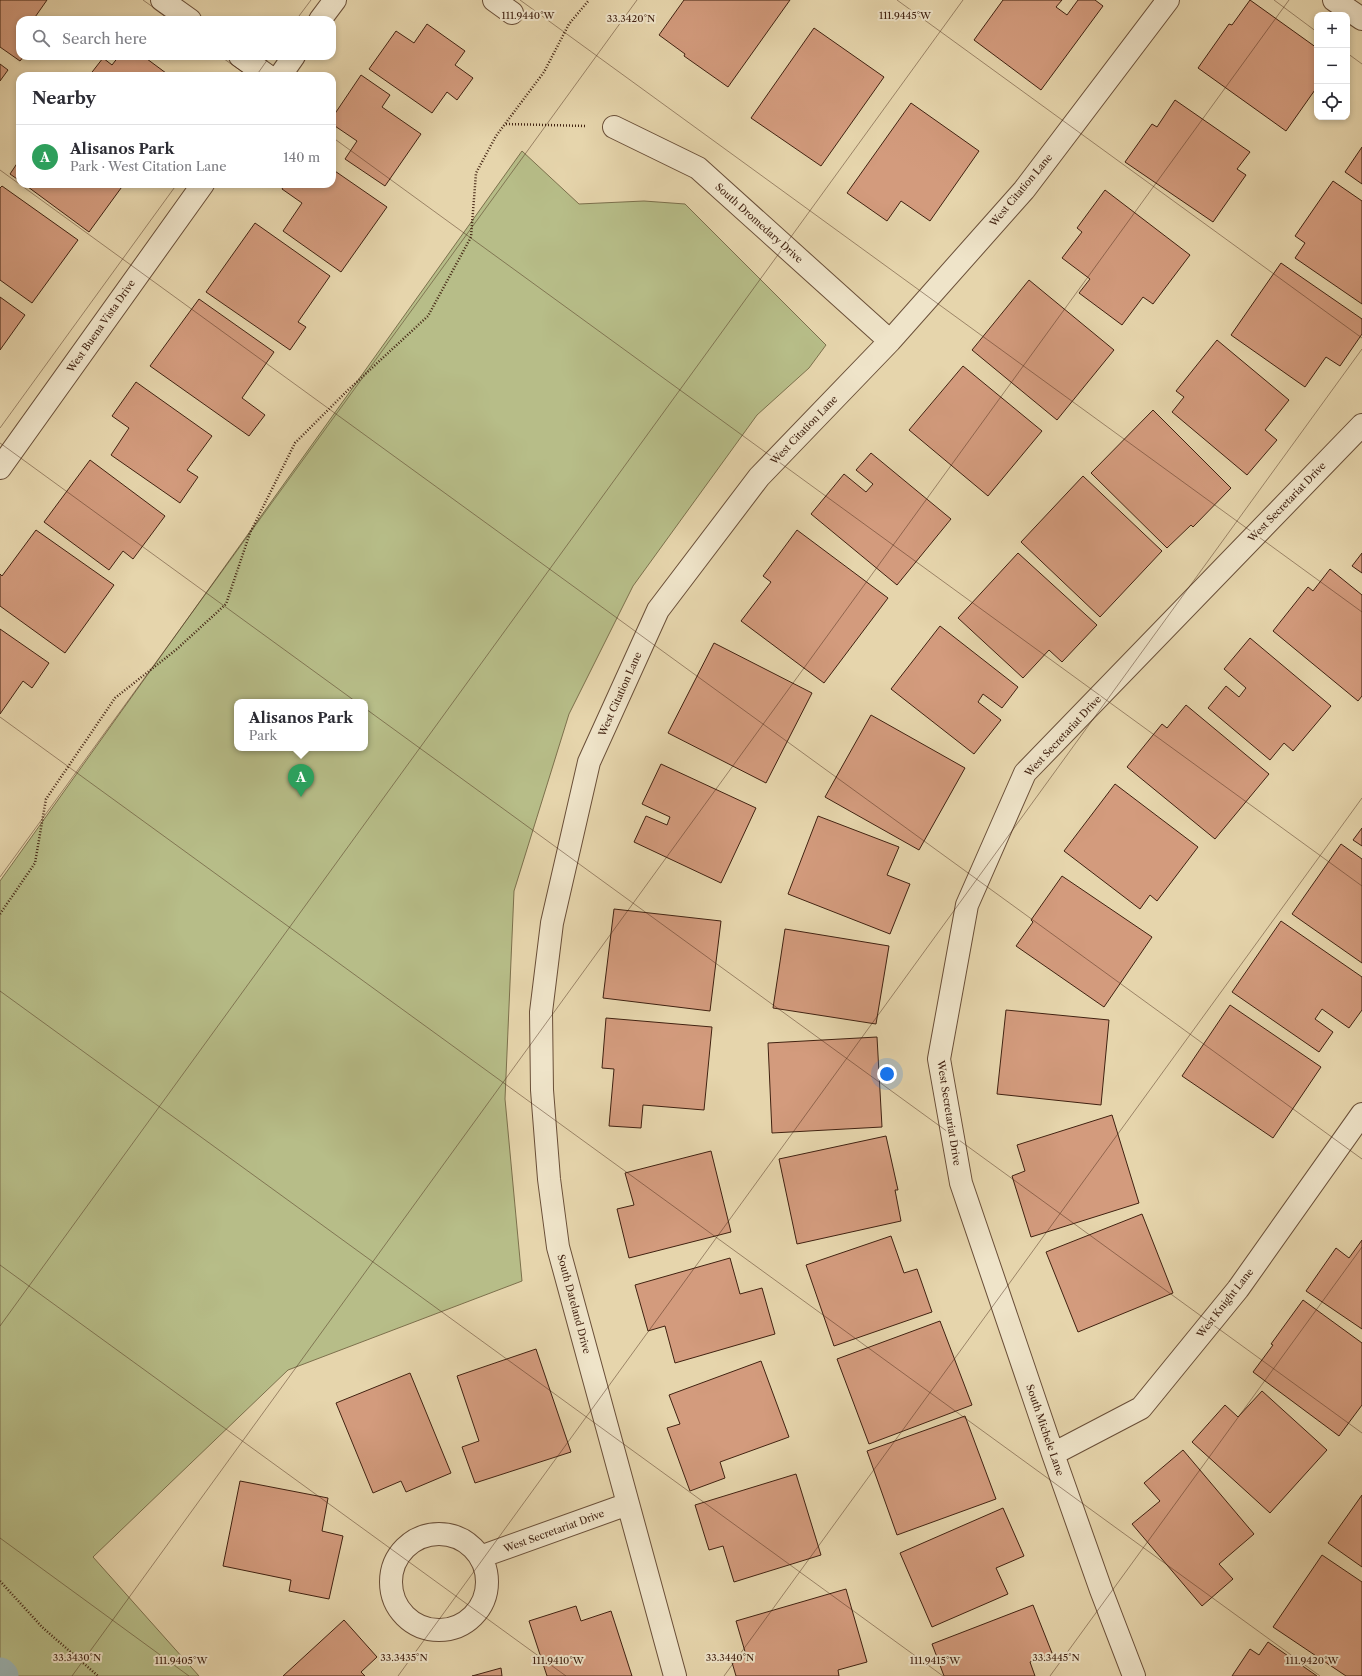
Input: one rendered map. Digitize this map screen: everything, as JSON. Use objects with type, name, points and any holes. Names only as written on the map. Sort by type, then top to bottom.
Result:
[{"type":"street","points":[[162,0],[184,16]]},
{"type":"street","points":[[323,16],[335,0]]},
{"type":"street","points":[[494,0],[512,13]]},
{"type":"street","name":"West Citation Lane","points":[[552,923],[589,762],[658,610],[759,477],[890,341],[1024,190],[1168,0]]},
{"type":"street","points":[[1334,0],[1362,19]]},
{"type":"street","points":[[246,60],[262,72]]},
{"type":"street","points":[[283,72],[291,60]]},
{"type":"street","name":"South Dromedary Drive","points":[[614,127],[698,168],[890,341]]},
{"type":"street","name":"West Buena Vista Drive","points":[[0,468],[200,188]]},
{"type":"street","name":"West Secretariat Drive","points":[[961,1183],[939,1059],[967,905],[1025,773],[1362,425]]},
{"type":"street","name":"South Dateland Drive","points":[[552,923],[541,1012],[542,1090],[550,1186],[558,1247],[675,1676]]},
{"type":"street","name":"West Knight Lane","points":[[1053,1454],[1140,1408],[1238,1289],[1362,1114]]},
{"type":"street","name":"South Michele Lane","points":[[961,1183],[1053,1454],[1101,1590],[1134,1676]]},
{"type":"street","name":"West Secretariat Drive","points":[[480,1557],[628,1504]]},
{"type":"street","points":[[435,1534],[448,1535],[461,1539],[472,1546],[480,1557],[486,1571],[487,1586],[483,1600],[475,1613],[464,1623],[449,1628],[434,1630],[420,1625],[407,1617],[398,1605],[392,1591],[392,1578],[395,1565],[401,1553],[411,1543],[422,1537],[435,1534]]},
{"type":"path","points":[[0,914],[34,863],[46,799],[114,698],[177,649],[226,604],[250,533],[295,443],[428,316],[471,236],[476,173],[496,136],[544,72],[569,24],[589,0]]},
{"type":"path","points":[[505,124],[614,127]]},
{"type":"path","points":[[0,1581],[42,1627],[98,1676]]},
{"type":"green space","points":[[522,151],[579,204],[644,201],[685,204],[826,345],[809,368],[757,415],[633,586],[569,714],[514,891],[505,1099],[522,1281],[288,1370],[93,1557],[199,1676],[0,1676],[0,881]]},
{"type":"building","points":[[0,0],[47,0],[36,16],[16,16],[16,58],[0,47]]},
{"type":"building","points":[[684,0],[790,0],[728,87],[684,56],[685,54],[659,35]]},
{"type":"building","points":[[1003,0],[1062,0],[1056,7],[1067,15],[1078,0],[1095,0],[1103,6],[1041,90],[974,40]]},
{"type":"building","points":[[1250,0],[1314,46],[1314,91],[1286,131],[1198,68],[1229,24],[1232,25]]},
{"type":"building","points":[[427,24],[465,51],[455,65],[473,78],[457,100],[447,92],[432,113],[369,69],[396,31],[414,43]]},
{"type":"building","points":[[814,28],[884,77],[821,166],[751,118]]},
{"type":"building","points":[[101,60],[106,60],[112,65],[116,60],[148,60],[165,72],[92,72]]},
{"type":"building","points":[[0,64],[8,70],[0,81]]},
{"type":"building","points":[[361,75],[390,95],[382,107],[421,134],[385,186],[345,159],[357,141],[336,127],[336,112]]},
{"type":"building","points":[[1175,100],[1250,152],[1237,169],[1246,175],[1213,222],[1125,162],[1152,124],[1157,127]]},
{"type":"building","points":[[911,103],[979,151],[930,221],[901,201],[887,221],[847,193]]},
{"type":"building","points":[[1362,147],[1362,184],[1345,172]]},
{"type":"building","points":[[16,165],[16,178],[10,174]]},
{"type":"building","points":[[336,172],[387,207],[341,272],[283,231],[302,203],[282,189],[336,188]]},
{"type":"building","points":[[1333,181],[1362,201],[1362,304],[1295,258],[1305,243],[1295,236]]},
{"type":"building","points":[[2,186],[78,240],[32,303],[0,280],[0,188]]},
{"type":"building","points":[[29,188],[121,188],[89,232]]},
{"type":"building","points":[[1105,190],[1190,255],[1153,304],[1143,297],[1122,325],[1079,293],[1090,279],[1062,258],[1082,232],[1077,228]]},
{"type":"building","points":[[255,223],[330,276],[298,322],[306,327],[290,350],[206,292]]},
{"type":"building","points":[[1281,263],[1362,319],[1362,334],[1340,366],[1326,357],[1305,387],[1231,335]]},
{"type":"building","points":[[1029,280],[1114,350],[1057,420],[972,350]]},
{"type":"building","points":[[0,297],[25,315],[0,350]]},
{"type":"building","points":[[199,299],[274,352],[242,398],[265,415],[249,436],[150,366]]},
{"type":"building","points":[[1217,340],[1289,400],[1265,430],[1277,440],[1247,475],[1172,412],[1184,397],[1176,391]]},
{"type":"building","points":[[963,366],[1042,431],[988,496],[909,430]]},
{"type":"building","points":[[136,382],[212,436],[187,470],[198,477],[180,503],[111,455],[129,428],[112,416]]},
{"type":"building","points":[[1153,410],[1231,488],[1193,527],[1191,525],[1167,548],[1091,473]]},
{"type":"building","points":[[871,453],[951,519],[897,585],[811,514],[844,474],[866,492],[873,484],[856,470]]},
{"type":"building","points":[[90,460],[165,516],[133,559],[123,551],[109,570],[44,522]]},
{"type":"building","points":[[1083,476],[1162,551],[1100,617],[1021,542]]},
{"type":"building","points":[[36,530],[114,585],[65,653],[0,606],[0,574],[2,576]]},
{"type":"building","points":[[797,530],[888,598],[824,683],[741,621],[771,582],[763,576]]},
{"type":"building","points":[[1018,553],[1097,625],[1062,662],[1049,650],[1023,678],[958,618]]},
{"type":"building","points":[[1362,553],[1362,573],[1352,566]]},
{"type":"building","points":[[1330,569],[1362,595],[1362,696],[1358,701],[1273,631],[1308,587],[1313,591]]},
{"type":"building","points":[[940,626],[1018,687],[1002,708],[983,694],[978,702],[1001,720],[974,754],[891,689]]},
{"type":"building","points":[[0,629],[49,663],[32,688],[23,681],[0,714]]},
{"type":"building","points":[[1250,638],[1331,706],[1293,751],[1284,743],[1270,760],[1208,708],[1226,686],[1239,697],[1246,688],[1224,669]]},
{"type":"building","points":[[714,643],[812,693],[766,783],[668,733]]},
{"type":"building","points":[[1186,705],[1269,774],[1215,839],[1127,767],[1162,724],[1167,728]]},
{"type":"building","points":[[871,715],[965,768],[919,850],[825,797]]},
{"type":"building","points":[[661,764],[756,808],[721,883],[634,842],[646,816],[667,825],[670,817],[642,804]]},
{"type":"building","points":[[1115,784],[1198,847],[1157,901],[1150,895],[1140,909],[1064,851]]},
{"type":"building","points":[[818,816],[899,847],[887,875],[910,884],[890,934],[788,894]]},
{"type":"building","points":[[1362,828],[1362,846],[1353,840]]},
{"type":"building","points":[[1341,844],[1362,859],[1362,963],[1292,914]]},
{"type":"building","points":[[1062,876],[1152,937],[1104,1007],[1016,946],[1033,922],[1031,920]]},
{"type":"building","points":[[614,909],[721,921],[710,1011],[603,998]]},
{"type":"building","points":[[1281,921],[1362,977],[1362,1010],[1349,1028],[1322,1009],[1315,1019],[1333,1032],[1319,1052],[1232,992]]},
{"type":"building","points":[[785,929],[889,946],[876,1024],[773,1008]]},
{"type":"building","points":[[1230,1005],[1321,1067],[1273,1138],[1182,1076]]},
{"type":"building","points":[[1006,1010],[1109,1020],[1101,1105],[997,1094]]},
{"type":"building","points":[[606,1018],[712,1027],[704,1110],[643,1105],[641,1128],[609,1126],[614,1069],[602,1068]]},
{"type":"building","points":[[877,1037],[882,1127],[772,1133],[768,1043]]},
{"type":"building","points":[[1112,1115],[1139,1203],[1031,1237],[1012,1176],[1025,1171],[1017,1145]]},
{"type":"building","points":[[886,1136],[898,1190],[895,1190],[901,1221],[797,1244],[779,1159]]},
{"type":"building","points":[[711,1151],[731,1232],[629,1258],[617,1209],[634,1205],[625,1173]]},
{"type":"building","points":[[1142,1214],[1173,1293],[1078,1332],[1046,1252]]},
{"type":"building","points":[[891,1236],[904,1273],[917,1269],[932,1312],[834,1346],[806,1265]]},
{"type":"building","points":[[1362,1240],[1362,1329],[1306,1291],[1336,1248],[1349,1258]]},
{"type":"building","points":[[730,1258],[740,1294],[762,1288],[775,1334],[675,1363],[665,1326],[648,1331],[635,1285]]},
{"type":"building","points":[[1303,1300],[1362,1343],[1362,1405],[1339,1436],[1253,1372]]},
{"type":"building","points":[[940,1321],[972,1405],[869,1444],[837,1359]]},
{"type":"building","points":[[536,1349],[571,1452],[475,1483],[462,1447],[479,1441],[457,1376]]},
{"type":"building","points":[[761,1361],[789,1437],[720,1462],[725,1478],[690,1491],[667,1428],[680,1424],[669,1395]]},
{"type":"building","points":[[410,1373],[451,1473],[406,1492],[401,1481],[373,1493],[336,1403]]},
{"type":"building","points":[[1262,1391],[1327,1450],[1270,1513],[1192,1442],[1225,1405],[1238,1417]]},
{"type":"building","points":[[965,1416],[996,1499],[897,1535],[867,1451]]},
{"type":"building","points":[[1183,1450],[1254,1534],[1219,1564],[1233,1579],[1202,1606],[1132,1524],[1160,1501],[1144,1483]]},
{"type":"building","points":[[796,1474],[821,1555],[734,1582],[723,1546],[709,1550],[695,1505]]},
{"type":"building","points":[[240,1481],[328,1498],[322,1531],[343,1536],[329,1599],[289,1591],[291,1580],[223,1566]]},
{"type":"building","points":[[1362,1495],[1362,1567],[1328,1543]]},
{"type":"building","points":[[1003,1508],[1024,1556],[996,1568],[1008,1594],[932,1627],[900,1553]]},
{"type":"building","points":[[1322,1555],[1362,1582],[1362,1676],[1346,1676],[1273,1627]]},
{"type":"building","points":[[846,1589],[867,1662],[838,1670],[839,1676],[736,1676],[731,1659],[746,1655],[736,1621]]},
{"type":"building","points":[[1033,1605],[1052,1653],[1030,1662],[1035,1676],[944,1676],[932,1644]]},
{"type":"building","points":[[576,1606],[581,1621],[611,1611],[632,1676],[547,1676],[529,1621]]},
{"type":"building","points":[[344,1620],[377,1657],[361,1672],[365,1676],[283,1676]]},
{"type":"building","points":[[1268,1642],[1317,1676],[1232,1676],[1250,1649],[1259,1655]]},
{"type":"building","points":[[501,1668],[502,1676],[472,1676]]},
{"type":"place","name":"Alisanos Park","points":[[301,797]]}]
